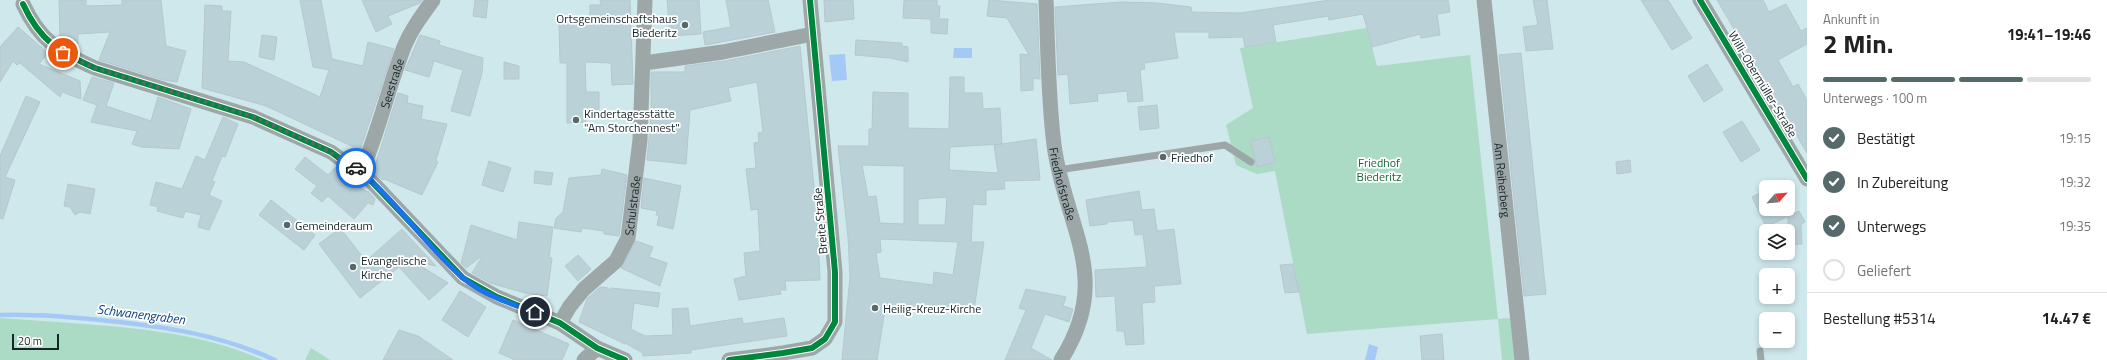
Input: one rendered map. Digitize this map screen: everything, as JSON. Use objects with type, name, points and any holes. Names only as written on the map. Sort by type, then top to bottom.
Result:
[{"type":"street","name":"Seestraße","points":[[360,172],[382,119],[404,48],[410,34],[433,0]]},
{"type":"street","name":"Schulstraße","points":[[560,323],[570,306],[584,289],[616,261],[628,238],[640,140],[644,63],[645,0]]},
{"type":"street","name":"Breite Straße","points":[[729,360],[812,348],[825,339],[835,322],[835,272],[810,0]]},
{"type":"street","name":"Friedhofstraße","points":[[1046,0],[1050,112],[1058,170],[1080,242],[1085,282],[1084,300],[1078,327],[1073,340],[1061,360]]},
{"type":"street","name":"Am Reiherberg","points":[[1484,0],[1522,360]]},
{"type":"street","name":"Willi-Obermüller-Straße","points":[[1700,0],[1807,179]]},
{"type":"street","points":[[23,4],[41,33],[54,48],[72,58],[95,68],[254,117],[331,152],[360,172],[390,200],[463,278],[497,297],[560,323],[597,348],[625,360]]},
{"type":"street","points":[[644,63],[723,52],[813,34]]},
{"type":"street","points":[[584,360],[597,348]]},
{"type":"lane","points":[[1058,170],[1225,145],[1251,162]]},
{"type":"lane","points":[[1760,351],[1761,360]]},
{"type":"green space","name":"Friedhof Biederitz","points":[[1367,28],[1377,66],[1470,55],[1498,319],[1307,334],[1275,171],[1257,174],[1236,165],[1226,125],[1253,108],[1240,48]]},
{"type":"green space","points":[[0,318],[108,326],[176,334],[242,351],[263,360],[0,360]]},
{"type":"green space","points":[[1510,318],[1515,360],[1502,360],[1498,319]]},
{"type":"green space","points":[[311,348],[330,360],[305,360]]},
{"type":"water","points":[[954,48],[972,48],[972,58],[953,58]]},
{"type":"water","points":[[845,54],[847,80],[832,81],[829,55]]},
{"type":"water","points":[[1369,344],[1378,347],[1375,360],[1365,360]]},
{"type":"building","points":[[59,0],[86,0],[86,6],[122,5],[122,0],[161,0],[166,46],[186,51],[177,82],[163,80],[99,60],[110,32],[78,34],[78,44],[60,39]]},
{"type":"building","points":[[300,0],[321,0],[332,59],[363,66],[368,42],[394,49],[360,150],[266,106],[202,88],[205,5],[222,6],[222,11],[231,11],[228,61],[244,62],[320,97],[329,70],[313,67]]},
{"type":"building","points":[[362,0],[422,0],[420,3],[388,16],[392,24],[376,32]]},
{"type":"building","points":[[475,0],[488,0],[486,18],[473,16]]},
{"type":"building","points":[[600,0],[630,0],[633,84],[612,85],[611,63],[585,62],[586,92],[599,92],[599,117],[586,117],[586,122],[567,123],[567,63],[560,63],[559,21],[590,19],[590,5],[601,5]]},
{"type":"building","name":"Ortsgemeinschaftshaus Biederitz","points":[[667,0],[699,0],[701,34],[670,36]]},
{"type":"building","points":[[726,0],[768,0],[775,32],[705,45],[703,32],[731,27]]},
{"type":"building","points":[[824,0],[853,0],[854,19],[825,22]]},
{"type":"building","points":[[904,0],[937,0],[937,6],[940,6],[939,19],[948,19],[947,34],[931,33],[931,19],[903,18]]},
{"type":"building","points":[[989,0],[1037,4],[1040,79],[1033,78],[1033,90],[1021,91],[1020,54],[1029,55],[1007,18],[987,16]]},
{"type":"building","points":[[1330,0],[1448,0],[1450,12],[1437,14],[1440,35],[1421,38],[1420,34],[1372,47],[1363,14],[1329,20],[1328,16],[1273,25],[1276,42],[1245,47],[1243,37],[1209,38],[1209,32],[1174,32],[1178,58],[1144,63],[1145,69],[1140,70],[1143,101],[1128,102],[1127,91],[1097,94],[1098,101],[1070,104],[1068,74],[1058,75],[1055,7],[1121,2],[1157,3],[1191,7],[1192,12],[1240,13]]},
{"type":"building","points":[[1533,0],[1547,0],[1553,49],[1526,51],[1523,27],[1538,25]]},
{"type":"building","points":[[1641,0],[1668,0],[1692,38],[1672,50]]},
{"type":"building","points":[[1717,0],[1763,0],[1769,12],[1786,4],[1801,31],[1807,28],[1807,44],[1778,60],[1793,87],[1798,84],[1807,100],[1807,153]]},
{"type":"building","points":[[18,27],[48,53],[39,64],[80,81],[81,99],[62,92],[60,97],[20,63],[17,65],[13,61],[0,82],[0,47]]},
{"type":"building","points":[[262,35],[277,37],[274,60],[259,57]]},
{"type":"building","points":[[420,35],[440,41],[439,45],[483,58],[482,73],[470,116],[451,111],[463,70],[434,61],[429,77],[405,70]]},
{"type":"building","points":[[856,40],[902,43],[902,46],[908,47],[908,62],[890,58],[855,55]]},
{"type":"building","points":[[800,46],[817,217],[820,280],[785,281],[786,290],[780,290],[781,294],[739,300],[734,279],[746,276],[744,253],[760,251],[758,209],[751,210],[746,169],[756,168],[754,143],[759,142],[758,133],[763,132],[757,82],[728,88],[731,101],[690,110],[686,164],[647,160],[651,116],[651,72],[685,72],[685,66],[725,61]]},
{"type":"building","points":[[1521,53],[1546,294],[1524,296],[1499,55]]},
{"type":"building","points":[[504,62],[519,66],[519,79],[504,79]]},
{"type":"building","points":[[1707,64],[1723,90],[1704,102],[1688,76]]},
{"type":"building","points":[[92,77],[114,83],[106,106],[151,121],[158,97],[191,109],[179,149],[142,147],[132,144],[137,131],[91,122],[97,105],[83,100]]},
{"type":"building","points":[[950,77],[964,77],[964,93],[982,93],[983,109],[1000,108],[1002,144],[1036,139],[1040,180],[1004,181],[1005,189],[986,190],[986,205],[973,204],[971,242],[984,242],[974,310],[929,305],[928,310],[903,308],[902,312],[885,310],[877,360],[842,360],[850,277],[848,237],[838,146],[869,146],[869,129],[872,129],[873,92],[908,93],[908,128],[949,129]],"holes":[[[1002,144],[994,145],[998,173],[949,170],[950,147]],[[862,165],[904,166],[904,224],[880,223],[876,196],[868,197]],[[947,197],[945,225],[918,225],[918,199]],[[880,239],[958,242],[953,275],[934,272],[933,285],[880,278],[876,253],[881,252]]]},
{"type":"building","points":[[398,93],[408,96],[407,103],[423,106],[421,119],[447,124],[436,160],[438,162],[422,195],[384,179],[383,180],[373,172]]},
{"type":"building","points":[[26,96],[40,102],[5,177],[15,180],[3,219],[0,218],[0,156]]},
{"type":"building","points":[[1157,105],[1159,128],[1140,130],[1138,107]]},
{"type":"building","points":[[223,117],[238,124],[225,157],[222,156],[212,181],[215,182],[209,195],[222,201],[209,230],[198,227],[201,215],[185,211],[183,218],[157,211],[158,207],[150,205],[156,182],[182,189],[196,156],[205,160]]},
{"type":"building","points":[[1742,121],[1760,150],[1741,162],[1723,132]]},
{"type":"building","points":[[1269,137],[1275,162],[1257,167],[1250,141]]},
{"type":"building","points":[[305,157],[328,175],[336,167],[367,192],[368,191],[375,199],[373,205],[368,203],[354,219],[328,196],[322,202],[311,193],[317,186],[295,169]]},
{"type":"building","points":[[1630,160],[1631,172],[1617,174],[1616,162]]},
{"type":"building","points":[[489,161],[511,168],[503,192],[482,185]]},
{"type":"building","points":[[602,169],[627,175],[619,236],[604,234],[604,231],[582,228],[581,232],[554,228],[556,218],[563,212],[569,178],[601,175]]},
{"type":"building","points":[[535,171],[553,173],[551,185],[534,183]]},
{"type":"building","points":[[644,178],[681,186],[673,229],[657,225],[659,215],[656,215],[657,211],[641,208]]},
{"type":"building","points":[[68,184],[95,189],[90,214],[80,212],[75,215],[70,207],[64,206]]},
{"type":"building","points":[[1139,191],[1142,210],[1154,209],[1157,231],[1174,229],[1181,284],[1154,286],[1155,302],[1142,303],[1144,344],[1126,345],[1124,331],[1117,331],[1115,296],[1096,297],[1095,270],[1147,267],[1143,234],[1135,235],[1133,220],[1107,222],[1107,224],[1090,226],[1086,200]]},
{"type":"building","points":[[1759,194],[1759,212],[1752,197]]},
{"type":"building","name":"Gemeinderaum","points":[[271,200],[315,235],[304,250],[259,215]]},
{"type":"building","points":[[1799,211],[1805,222],[1801,224],[1802,244],[1795,244],[1795,224],[1788,224],[1788,217],[1795,216],[1795,213]]},
{"type":"building","points":[[1761,216],[1789,216],[1772,224],[1765,224]]},
{"type":"building","points":[[519,222],[553,227],[549,258],[552,258],[547,296],[525,293],[490,283],[472,273],[483,255],[466,268],[461,263],[471,225],[517,240]]},
{"type":"building","points":[[340,228],[366,261],[402,229],[436,266],[413,261],[448,283],[429,300],[399,267],[360,298],[319,244]]},
{"type":"building","points":[[636,241],[653,247],[649,257],[667,263],[660,286],[621,268]]},
{"type":"building","points":[[578,255],[591,269],[578,281],[565,266]]},
{"type":"building","points":[[1293,264],[1299,292],[1285,293],[1280,265]]},
{"type":"building","points":[[600,287],[608,288],[610,291],[611,288],[660,293],[658,307],[634,303],[631,329],[645,336],[673,335],[672,309],[688,308],[690,326],[742,318],[743,324],[784,318],[787,336],[691,350],[691,353],[643,356],[643,353],[625,343],[579,322],[587,299]]},
{"type":"building","points":[[1026,289],[1066,297],[1063,306],[1073,309],[1069,322],[1045,314],[1031,348],[1052,360],[1005,360],[1026,310],[1019,308]]},
{"type":"building","points":[[460,291],[486,307],[468,337],[442,320]]},
{"type":"building","points":[[513,320],[569,344],[562,360],[515,360],[499,353]]},
{"type":"building","points":[[399,330],[418,336],[453,360],[383,360]]},
{"type":"building","points":[[1442,334],[1444,360],[1422,360],[1420,336]]},
{"type":"waterway","name":"Schwanengraben","points":[[0,315],[68,317],[173,329],[234,344],[275,360]]},
{"type":"cycle path","points":[[729,360],[812,348],[825,339],[835,322],[835,272],[810,0]]},
{"type":"cycle path","points":[[1700,0],[1807,179]]},
{"type":"cycle path","points":[[23,4],[36,27],[52,44],[82,62],[95,68],[253,117],[331,152],[371,181],[463,278],[497,297],[560,323],[597,348],[625,360]]},
{"type":"way so far","points":[[63,53],[95,68],[254,117],[315,143],[356,168]]},
{"type":"place","name":"Ortsgemeinschaftshaus Biederitz","points":[[685,25]]},
{"type":"place","name":"Kindertagesstätte \"Am Storchennest\"","points":[[576,120]]},
{"type":"place","name":"Friedhof","points":[[1163,157]]},
{"type":"place","name":"Gemeinderaum","points":[[287,225]]},
{"type":"place","name":"Evangelische Kirche","points":[[353,267]]},
{"type":"place","name":"Heilig-Kreuz-Kirche","points":[[875,308]]},
{"type":"route","points":[[356,168],[384,194],[463,278],[480,289],[516,306],[535,312]]}]
